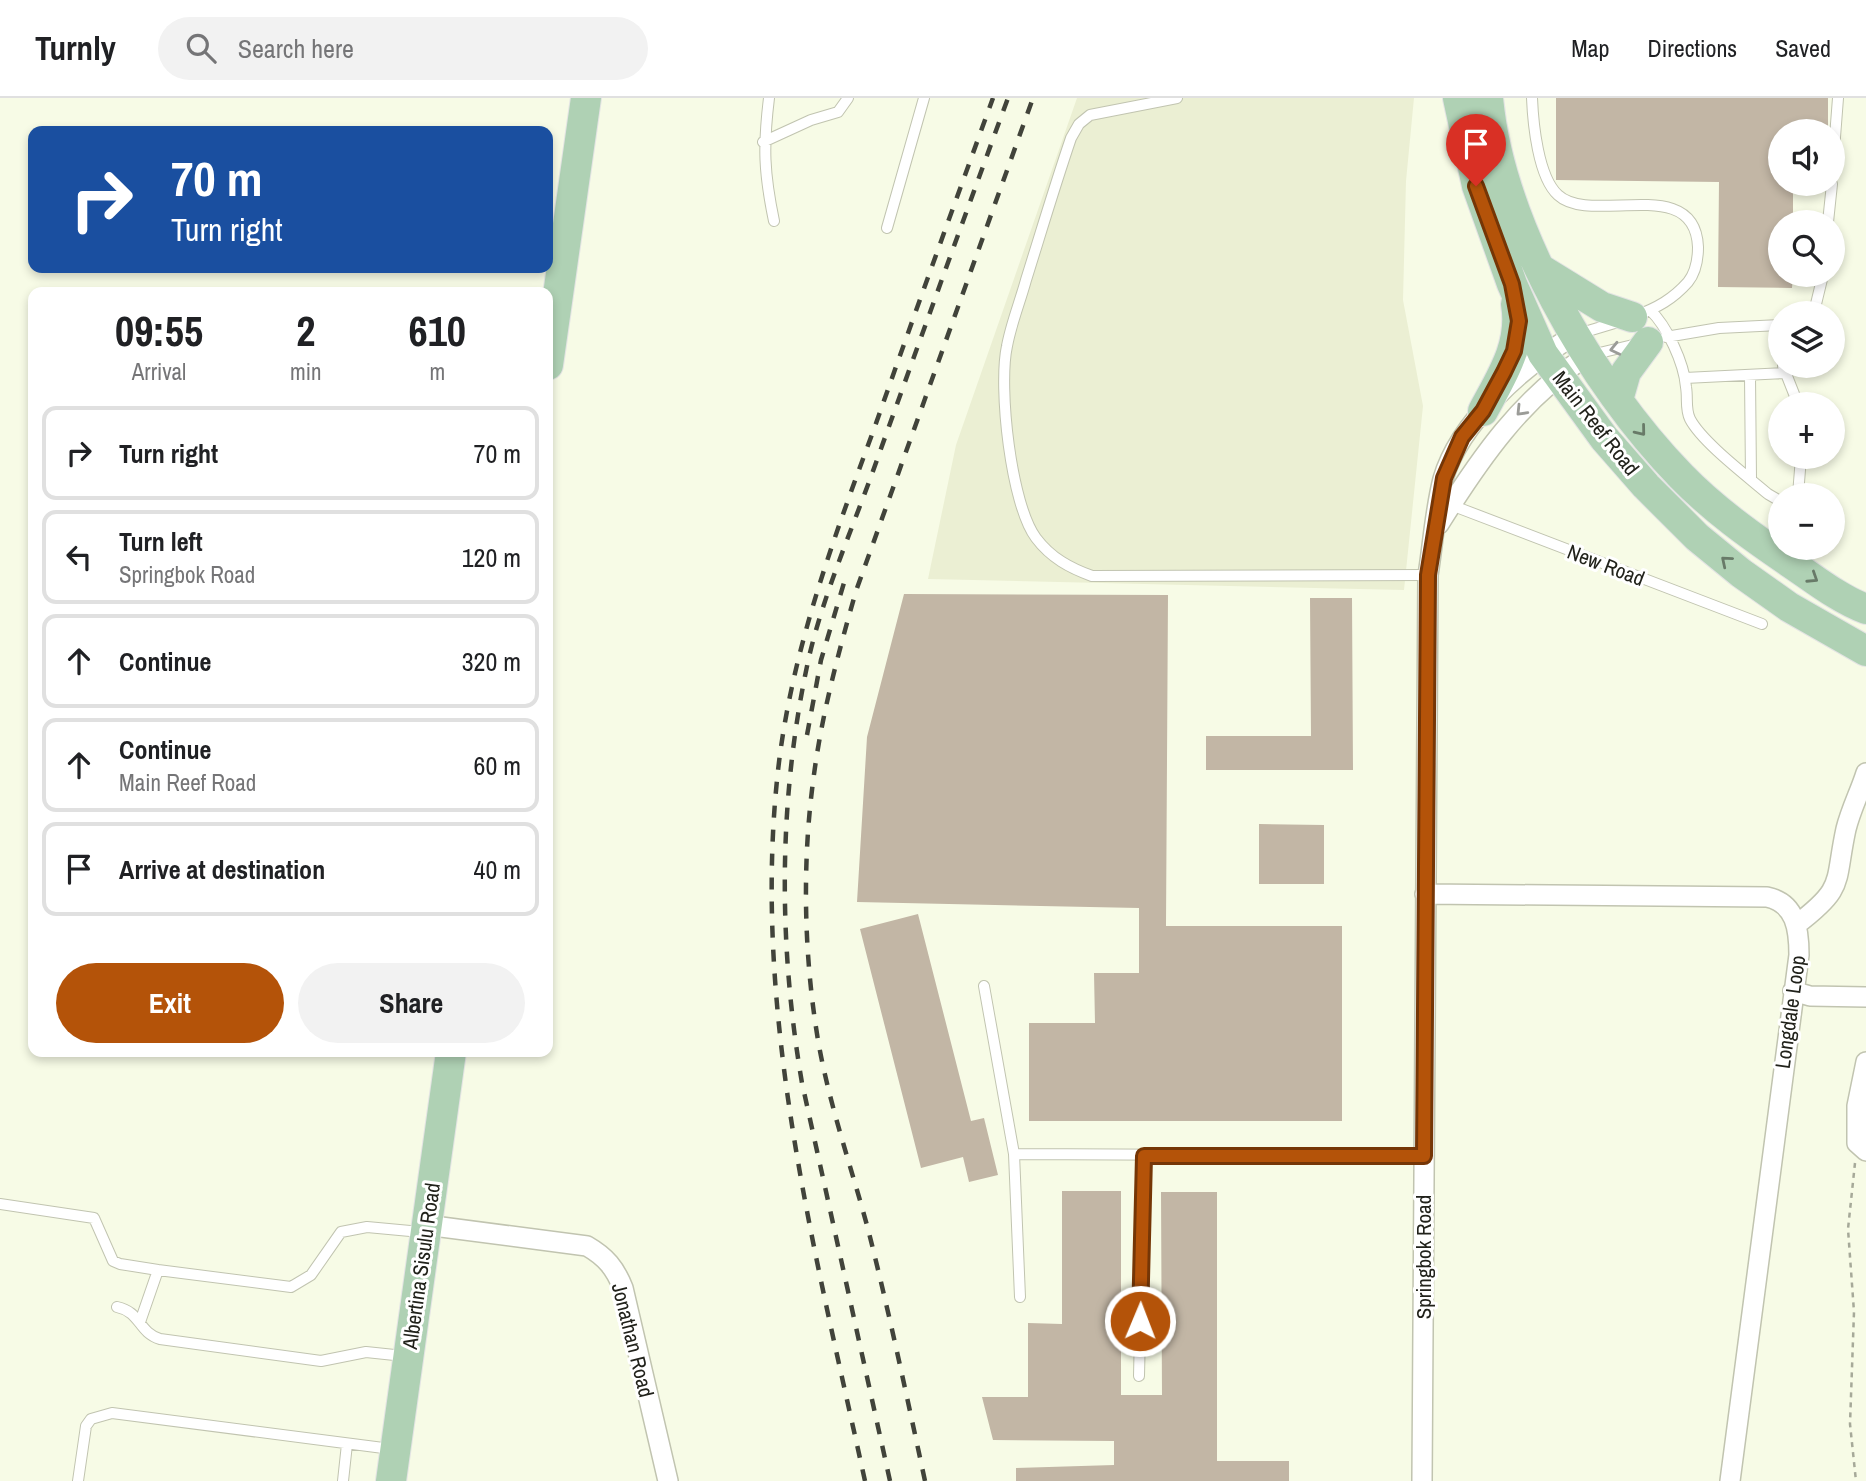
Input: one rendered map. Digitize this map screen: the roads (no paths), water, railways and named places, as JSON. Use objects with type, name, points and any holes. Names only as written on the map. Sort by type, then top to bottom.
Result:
[{"type":"main road","points":[[553,330],[586,98]]},
{"type":"main road","name":"Main Reef Road","points":[[1458,98],[1476,186],[1512,284],[1550,364],[1604,438],[1646,486],[1697,537],[1741,573],[1789,607],[1866,651]]},
{"type":"main road","name":"Main Reef Road","points":[[1489,98],[1504,178],[1519,222],[1581,346],[1641,432],[1682,477],[1738,527],[1813,578],[1866,609]]},
{"type":"main road","points":[[1542,270],[1602,307],[1641,314]]},
{"type":"main road","points":[[1483,411],[1514,351],[1519,321],[1512,284]]},
{"type":"main road","points":[[1618,400],[1626,372],[1659,339]]},
{"type":"main road","name":"Albertina Sisulu Road","points":[[391,1481],[450,1057]]},
{"type":"street","name":"Springbok Road","points":[[1422,1481],[1428,575],[1444,478],[1462,437],[1483,411],[1550,364],[1581,346]]},
{"type":"street","name":"Springbok Road","points":[[1435,530],[1471,471],[1501,434],[1550,364]]},
{"type":"street","points":[[1796,925],[1832,894],[1849,820],[1866,773]]},
{"type":"street","name":"Longdale Loop","points":[[1425,894],[1767,897],[1786,905],[1796,925],[1799,955],[1730,1481]]},
{"type":"street","points":[[1793,991],[1810,996],[1866,997]]},
{"type":"street","points":[[1861,1147],[1857,1106],[1866,1062]]},
{"type":"street","name":"Jonathan Road","points":[[426,1229],[587,1246],[603,1256],[615,1271],[623,1289],[668,1481]]},
{"type":"lane","points":[[769,98],[763,142],[766,179],[774,221]]},
{"type":"lane","points":[[763,142],[811,120],[838,112],[848,98]]},
{"type":"lane","points":[[887,228],[924,98]]},
{"type":"lane","points":[[1177,98],[1090,115],[1079,124],[1071,138],[1007,346],[1004,392],[1024,518],[1035,537],[1051,555],[1070,568],[1092,576],[1428,575]]},
{"type":"lane","points":[[1532,98],[1541,159],[1555,192],[1564,200],[1588,204],[1665,206],[1682,214],[1691,224],[1698,239],[1698,257],[1693,275],[1676,296],[1581,346]]},
{"type":"lane","points":[[1836,119],[1838,98]]},
{"type":"lane","points":[[1641,314],[1664,326],[1659,339]]},
{"type":"lane","points":[[1581,346],[1659,339],[1719,328],[1768,326]]},
{"type":"lane","points":[[1659,339],[1685,378],[1690,419],[1697,429],[1768,492]]},
{"type":"lane","points":[[1685,378],[1750,376],[1768,372]]},
{"type":"lane","points":[[1750,376],[1751,479]]},
{"type":"lane","name":"New Road","points":[[1451,505],[1762,624]]},
{"type":"lane","points":[[984,986],[1014,1154],[1020,1297]]},
{"type":"lane","points":[[1014,1154],[1424,1156]]},
{"type":"lane","points":[[1139,1376],[1144,1156]]},
{"type":"lane","points":[[0,1204],[94,1218],[113,1261],[120,1264],[291,1287],[311,1275],[341,1231],[367,1227],[426,1229]]},
{"type":"lane","points":[[140,1322],[158,1270]]},
{"type":"lane","points":[[117,1307],[132,1312],[147,1333],[160,1339],[308,1360],[333,1360],[366,1352],[408,1356]]},
{"type":"lane","points":[[78,1481],[86,1426],[91,1419],[112,1413],[395,1450]]},
{"type":"lane","points":[[344,1481],[348,1444]]},
{"type":"railway","points":[[865,1481],[809,1221],[781,1045],[774,957],[772,868],[777,780],[791,690],[814,602],[993,98]]},
{"type":"railway","points":[[890,1481],[802,1083],[794,1030],[785,924],[791,763],[809,657],[823,606],[1008,98]]},
{"type":"railway","points":[[925,1481],[876,1260],[834,1111],[818,1040],[807,944],[809,814],[825,710],[856,591],[1033,98]]},
{"type":"railway","points":[[807,735],[821,660],[846,576]]}]
